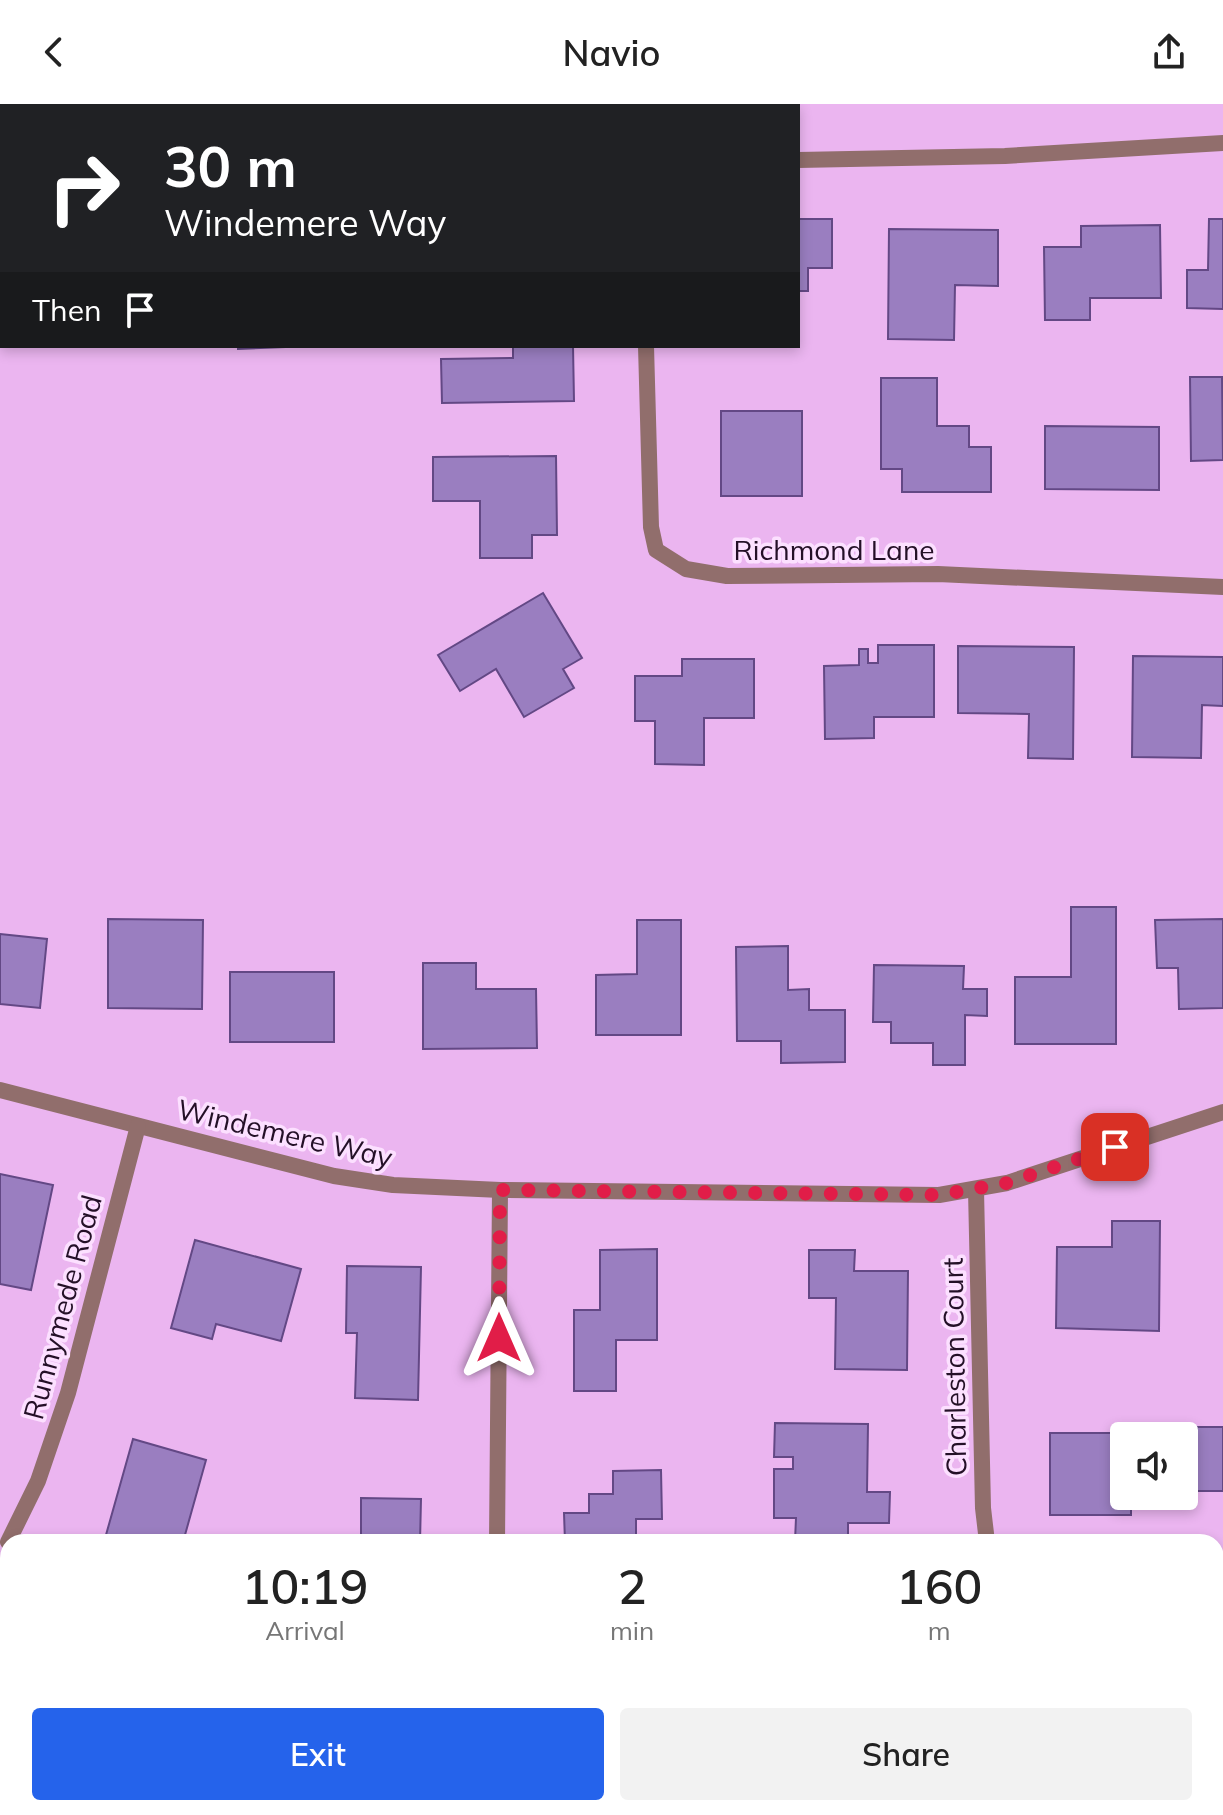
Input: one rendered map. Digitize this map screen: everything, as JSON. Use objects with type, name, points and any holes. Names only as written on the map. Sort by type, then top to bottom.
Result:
[{"type":"street","points":[[800,160],[1005,156],[1223,143]]},
{"type":"street","name":"Richmond Lane","points":[[646,348],[651,527],[656,550],[686,569],[727,576],[938,574],[1223,587]]},
{"type":"street","name":"Windemere Way","points":[[0,1090],[334,1176],[393,1185],[500,1190],[939,1195],[1007,1183],[1223,1112]]},
{"type":"street","name":"Runnymede Road","points":[[12,1534],[38,1481],[68,1393],[138,1126]]},
{"type":"street","points":[[497,1534],[500,1190]]},
{"type":"street","name":"Charleston Court","points":[[976,1190],[986,1534]]},
{"type":"building","points":[[800,219],[832,219],[832,268],[808,268],[808,291],[800,291]]},
{"type":"building","points":[[1209,219],[1223,219],[1223,309],[1187,308],[1187,270],[1208,270]]},
{"type":"building","points":[[1160,225],[1161,298],[1090,298],[1090,320],[1045,320],[1044,247],[1081,247],[1081,226]]},
{"type":"building","points":[[889,229],[998,230],[998,286],[955,285],[954,340],[888,339]]},
{"type":"building","points":[[513,348],[573,348],[574,401],[442,403],[441,359],[513,358]]},
{"type":"building","points":[[1190,377],[1222,377],[1223,460],[1191,461]]},
{"type":"building","points":[[881,378],[937,378],[937,426],[969,426],[969,447],[991,447],[991,492],[902,492],[902,469],[881,469]]},
{"type":"building","points":[[721,411],[802,411],[802,496],[721,496]]},
{"type":"building","points":[[1045,426],[1159,427],[1159,490],[1045,489]]},
{"type":"building","points":[[556,456],[557,535],[532,535],[532,558],[480,558],[480,501],[433,501],[433,457]]},
{"type":"building","points":[[543,593],[582,658],[563,669],[574,688],[524,717],[496,669],[460,691],[438,655]]},
{"type":"building","points":[[878,645],[934,645],[934,717],[874,717],[874,738],[825,739],[824,666],[859,665],[859,649],[868,649],[868,663],[878,663]]},
{"type":"building","points":[[958,646],[1074,647],[1073,759],[1028,758],[1029,714],[958,713]]},
{"type":"building","points":[[1133,656],[1223,657],[1223,706],[1202,705],[1201,758],[1132,757]]},
{"type":"building","points":[[682,659],[754,659],[754,718],[704,718],[704,765],[655,764],[655,721],[635,721],[635,676],[682,676]]},
{"type":"building","points":[[1071,907],[1116,907],[1116,1044],[1015,1044],[1015,977],[1071,977]]},
{"type":"building","points":[[108,919],[203,920],[202,1009],[108,1008]]},
{"type":"building","points":[[1223,919],[1223,1008],[1179,1009],[1178,968],[1157,968],[1155,920]]},
{"type":"building","points":[[637,920],[681,920],[681,1035],[596,1035],[596,975],[637,974]]},
{"type":"building","points":[[0,934],[47,939],[40,1008],[0,1004]]},
{"type":"building","points":[[788,946],[788,990],[809,989],[809,1010],[845,1010],[845,1062],[781,1063],[781,1041],[737,1041],[736,947]]},
{"type":"building","points":[[423,963],[476,963],[476,989],[536,989],[537,1048],[423,1049]]},
{"type":"building","points":[[874,965],[964,966],[963,989],[987,989],[987,1016],[965,1015],[965,1065],[933,1065],[933,1043],[891,1043],[891,1022],[873,1022]]},
{"type":"building","points":[[230,972],[334,972],[334,1042],[230,1042]]},
{"type":"building","points":[[0,1174],[53,1185],[31,1290],[0,1284]]},
{"type":"building","points":[[1112,1221],[1160,1221],[1159,1331],[1056,1328],[1057,1247],[1112,1247]]},
{"type":"building","points":[[195,1240],[301,1269],[281,1341],[216,1324],[212,1339],[171,1328]]},
{"type":"building","points":[[657,1249],[657,1340],[616,1340],[616,1391],[574,1391],[574,1310],[600,1310],[600,1250]]},
{"type":"building","points":[[809,1250],[855,1250],[854,1271],[908,1271],[907,1370],[835,1369],[836,1298],[809,1298]]},
{"type":"building","points":[[347,1266],[421,1267],[418,1400],[355,1398],[357,1333],[346,1333]]},
{"type":"building","points":[[775,1423],[868,1424],[867,1492],[890,1492],[889,1523],[848,1523],[848,1534],[795,1534],[796,1518],[774,1518],[774,1469],[793,1469],[793,1457],[774,1457]]},
{"type":"building","points":[[1198,1427],[1223,1427],[1223,1491],[1198,1491]]},
{"type":"building","points":[[1050,1433],[1110,1433],[1110,1510],[1131,1510],[1131,1515],[1050,1515]]},
{"type":"building","points":[[133,1439],[206,1460],[185,1534],[106,1534]]},
{"type":"building","points":[[661,1470],[662,1519],[636,1519],[636,1534],[565,1534],[564,1513],[589,1513],[589,1494],[613,1494],[613,1471]]},
{"type":"building","points":[[361,1498],[421,1499],[420,1534],[361,1534]]},
{"type":"route","points":[[499,1338],[500,1190],[939,1195],[1007,1183],[1115,1147]]}]
